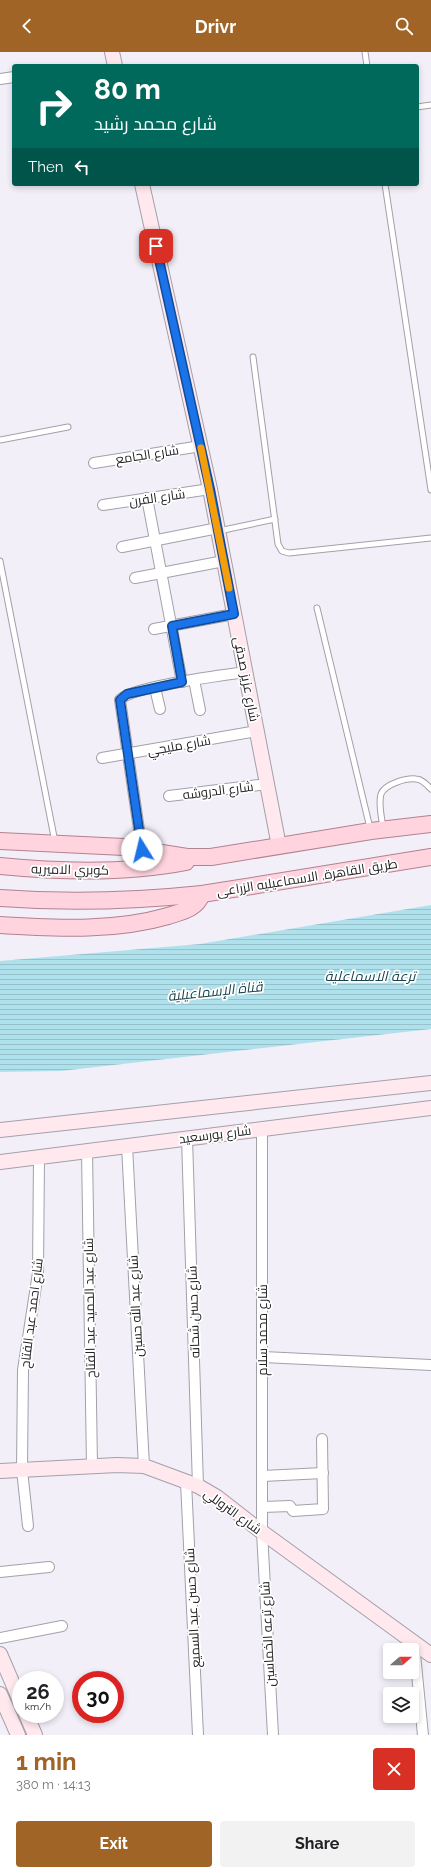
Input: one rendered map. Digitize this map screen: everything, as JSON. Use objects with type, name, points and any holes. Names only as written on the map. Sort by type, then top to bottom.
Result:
[{"type":"main road","points":[[0,841],[56,845],[124,846],[187,857],[211,858],[377,830],[431,824]]},
{"type":"main road","name":"طريق القاهرة, الاسماعيليه الزراعى","points":[[0,925],[100,928],[125,926],[149,921],[188,909],[198,902],[202,894],[431,857]]},
{"type":"main road","name":"كوبري الاميريه","points":[[0,866],[54,870],[106,870],[149,868],[211,858]]},
{"type":"main road","points":[[0,898],[103,901],[202,894]]},
{"type":"street","points":[[112,52],[115,64]]},
{"type":"street","points":[[0,79],[12,77]]},
{"type":"street","name":"شارع عزيز صدقى","points":[[142,186],[210,489],[279,846]]},
{"type":"street","name":"شارع الجامع","points":[[94,463],[201,446]]},
{"type":"street","name":"شارع الفرن","points":[[103,505],[210,489]]},
{"type":"street","points":[[147,498],[182,682]]},
{"type":"street","points":[[122,547],[218,530]]},
{"type":"street","points":[[135,578],[224,561]]},
{"type":"street","points":[[154,629],[234,614]]},
{"type":"street","points":[[142,850],[119,705],[123,696],[182,682],[246,672]]},
{"type":"street","points":[[194,680],[200,710]]},
{"type":"street","points":[[155,688],[160,709]]},
{"type":"street","name":"شارع مليجي","points":[[102,758],[257,731]]},
{"type":"street","name":"شارع الدروشه","points":[[169,796],[267,784]]},
{"type":"street","name":"شارع بورسعيد","points":[[0,1130],[431,1083]]},
{"type":"street","name":"شارع بورسعيد","points":[[0,1162],[431,1108]]},
{"type":"street","name":"شارع محمد سلام","points":[[262,1128],[262,1532]]},
{"type":"street","name":"شارع حسن شحاته","points":[[187,1138],[192,1484]]},
{"type":"street","name":"شارع عبد الله حسين","points":[[127,1146],[144,1466]]},
{"type":"street","name":"شارع عبد الحميد عبد الفتاح","points":[[87,1151],[92,1466]]},
{"type":"street","name":"شارع احمد عبد الفتاح","points":[[28,1526],[22,1470],[23,1370],[38,1273],[39,1157]]},
{"type":"street","points":[[262,1357],[431,1365]]},
{"type":"street","points":[[263,1507],[290,1506],[293,1511],[324,1509],[322,1439]]},
{"type":"street","name":"شارع التروللي","points":[[0,1471],[117,1465],[144,1466],[192,1484],[217,1498],[413,1643]]},
{"type":"street","points":[[263,1476],[323,1473]]},
{"type":"street","name":"شارع حسن عبد السميع","points":[[192,1484],[198,1735]]},
{"type":"street","name":"شارع ترعه الخماسين","points":[[262,1532],[272,1735]]},
{"type":"street","points":[[0,1572],[49,1567]]},
{"type":"street","points":[[0,1638],[62,1626]]},
{"type":"street","name":"شارع التروللي","points":[[419,1647],[431,1655]]},
{"type":"street","points":[[0,1654],[12,1682]]},
{"type":"street","points":[[417,1679],[423,1735]]},
{"type":"street","points":[[0,1694],[18,1735]]},
{"type":"street","points":[[30,1723],[35,1735]]},
{"type":"lane","points":[[365,52],[367,64]]},
{"type":"lane","points":[[419,107],[431,105]]},
{"type":"lane","points":[[385,186],[431,490]]},
{"type":"lane","points":[[253,358],[279,548],[282,551],[289,553],[431,538]]},
{"type":"lane","points":[[0,440],[68,427]]},
{"type":"lane","points":[[218,530],[275,520]]},
{"type":"lane","points":[[0,561],[56,845]]},
{"type":"lane","points":[[317,608],[377,830]]},
{"type":"lane","points":[[377,830],[381,795],[386,787],[394,782],[416,779],[424,782],[431,789]]},
{"type":"water","name":"ترعة الاسماعلية","points":[[431,905],[431,1029],[61,1071],[0,1072],[0,961],[200,944]]},
{"type":"slow traffic","points":[[201,448],[229,588]]},
{"type":"route","points":[[142,850],[119,705],[120,700],[127,694],[182,682],[172,626],[234,614],[210,489],[156,246]]},
{"type":"water label","name":"قناة الإسماعيلية","points":[[215,991]]}]
